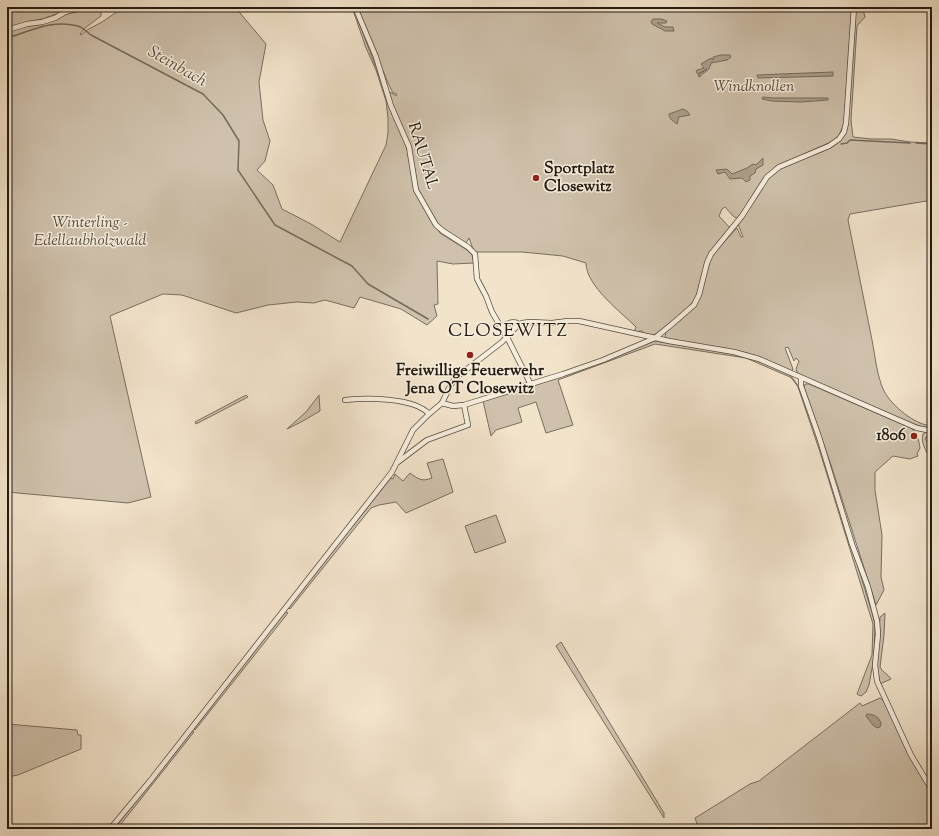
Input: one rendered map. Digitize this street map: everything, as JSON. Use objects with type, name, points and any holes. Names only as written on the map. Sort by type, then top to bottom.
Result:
[{"type":"street","points":[[7,30],[27,24],[42,22],[55,18],[65,12],[84,7]]},
{"type":"street","name":"RAUTAL","points":[[356,7],[376,57],[391,106],[409,147],[416,190],[436,225],[443,232],[468,247],[475,254],[478,279],[492,312],[531,384]]},
{"type":"street","points":[[442,403],[453,406],[464,405],[603,360],[655,338],[684,314],[694,304],[699,295],[707,263],[711,254],[736,224],[767,177],[774,171],[800,157],[829,146],[839,139],[844,132],[848,110],[854,7]]},
{"type":"street","points":[[500,327],[511,322],[516,322],[519,324],[530,322],[552,323],[574,321],[747,355],[917,428],[932,431]]},
{"type":"street","points":[[110,829],[150,781],[391,474],[414,430],[442,403],[451,384],[458,376],[507,338],[519,324]]},
{"type":"street","points":[[801,378],[801,386],[819,437],[852,544],[868,587],[877,621],[878,634],[875,665],[877,681],[911,755],[932,790]]},
{"type":"street","points":[[345,400],[401,401],[415,404],[426,410],[429,414]]},
{"type":"street","points":[[398,462],[427,440],[468,425],[464,405]]},
{"type":"green space","points":[[7,7],[76,7],[42,19],[7,27]]},
{"type":"green space","name":"Winterling - Edellaubholzwald","points":[[124,7],[235,7],[266,44],[259,82],[263,120],[270,141],[265,161],[257,170],[273,185],[282,209],[311,224],[340,242],[386,145],[388,133],[386,101],[376,70],[366,48],[353,7],[407,149],[415,191],[429,217],[440,233],[467,250],[472,255],[474,263],[453,264],[437,261],[438,304],[434,305],[437,316],[427,325],[401,309],[360,297],[354,308],[325,300],[314,303],[297,302],[268,305],[236,313],[182,295],[163,294],[110,316],[151,497],[128,503],[7,492],[7,32],[56,20],[66,14],[78,11],[91,9],[101,11],[101,16],[85,28],[80,34],[81,35]]},
{"type":"green space","name":"Windknollen","points":[[357,7],[852,7],[844,124],[839,135],[833,141],[777,166],[738,219],[725,207],[722,209],[719,216],[730,228],[705,263],[701,283],[695,299],[687,309],[652,336],[643,334],[642,331],[639,331],[639,333],[634,332],[636,327],[605,298],[592,281],[586,263],[563,256],[522,252],[475,252],[469,238],[466,243],[444,230],[438,224],[417,188],[413,160],[389,95],[390,92],[396,96],[397,94],[393,93],[388,83]]},
{"type":"green space","points":[[856,7],[859,7],[864,13],[865,17],[857,26],[851,120],[853,137],[932,143],[932,200],[850,214],[848,220],[876,366],[884,391],[892,403],[905,414],[918,422],[932,426],[932,429],[906,421],[798,374],[796,369],[799,361],[796,358],[794,361],[788,347],[785,348],[793,369],[791,372],[747,353],[666,339],[665,336],[666,332],[696,305],[712,255],[737,228],[741,237],[743,237],[738,224],[756,195],[772,175],[785,166],[830,148],[838,143],[843,137]]},
{"type":"green space","points":[[655,341],[733,354],[759,361],[790,375],[799,387],[818,438],[875,624],[874,657],[869,685],[866,692],[861,696],[857,694],[872,655],[873,624],[820,452],[798,387],[790,377],[746,358],[655,344],[558,380],[573,425],[546,433],[536,402],[518,408],[522,422],[496,430],[491,436],[483,401],[558,378]]},
{"type":"green space","points":[[805,384],[809,384],[911,428],[915,432],[918,440],[920,448],[917,454],[918,456],[910,459],[893,456],[875,472],[875,490],[882,535],[881,577],[884,590],[876,605],[804,387]]},
{"type":"green space","points":[[246,395],[248,397],[196,424],[195,422]]},
{"type":"green space","points":[[319,395],[320,411],[287,429],[306,412]]},
{"type":"green space","points":[[926,432],[932,433],[932,436],[925,438],[932,451],[932,454],[927,453],[923,444],[923,434]]},
{"type":"green space","points":[[443,459],[453,492],[406,513],[396,502],[371,508],[290,609],[288,607],[391,478],[393,479],[395,474],[403,481],[410,473],[420,479],[429,479],[432,478],[427,463]]},
{"type":"green space","points":[[496,515],[506,542],[475,553],[465,526]]},
{"type":"green space","points":[[284,611],[288,613],[195,730],[194,728]]},
{"type":"green space","points":[[885,613],[880,667],[891,679],[880,684],[877,665],[880,617]]},
{"type":"green space","points":[[561,642],[664,813],[664,818],[556,646]]},
{"type":"green space","points":[[880,698],[884,701],[910,755],[932,793],[932,829],[699,829],[695,818],[750,784],[759,781],[860,703],[862,706]]},
{"type":"green space","points":[[7,724],[77,730],[78,735],[81,735],[81,749],[18,775],[7,777]]},
{"type":"green space","points":[[192,731],[194,732],[117,829],[114,829]]},
{"type":"shaded area","points":[[653,19],[667,21],[666,23],[657,23],[665,27],[673,27],[674,31],[665,31],[652,24],[651,22]]},
{"type":"shaded area","points":[[730,55],[731,57],[727,60],[711,63],[707,70],[700,77],[698,76],[707,69],[698,74],[696,72],[697,70],[704,68],[701,64],[711,58],[713,60],[713,57]]},
{"type":"shaded area","points":[[833,72],[833,76],[758,78],[757,75]]},
{"type":"shaded area","points":[[763,97],[828,98],[828,100],[801,102],[772,101],[762,99]]},
{"type":"shaded area","points":[[683,109],[690,115],[679,117],[677,124],[671,119],[669,114]]},
{"type":"shaded area","points":[[763,158],[763,165],[756,169],[755,173],[750,176],[750,180],[746,182],[742,178],[730,179],[725,172],[718,174],[716,170],[727,169],[732,174],[753,164],[756,165]]},
{"type":"shaded area","points":[[867,714],[874,715],[878,718],[881,724],[880,727],[877,728],[873,725],[866,716]]},
{"type":"waterway","name":"Steinbach","points":[[7,38],[50,25],[68,24],[78,26],[83,28],[91,35],[203,94],[223,115],[239,141],[238,170],[275,225],[352,266],[368,284],[428,319]]},
{"type":"waterway","points":[[841,144],[847,143],[850,140],[910,143]]},
{"type":"waterway","points":[[916,143],[932,144]]},
{"type":"waterway","name":"Steinbach","points":[[7,733],[12,734]]},
{"type":"place","name":"Sportplatz Closewitz","points":[[536,178]]},
{"type":"place","name":"Freiwillige Feuerwehr Jena OT Closewitz","points":[[470,355]]},
{"type":"place","name":"1806","points":[[914,436]]},
{"type":"district","name":"CLOSEWITZ","points":[[508,332]]}]
